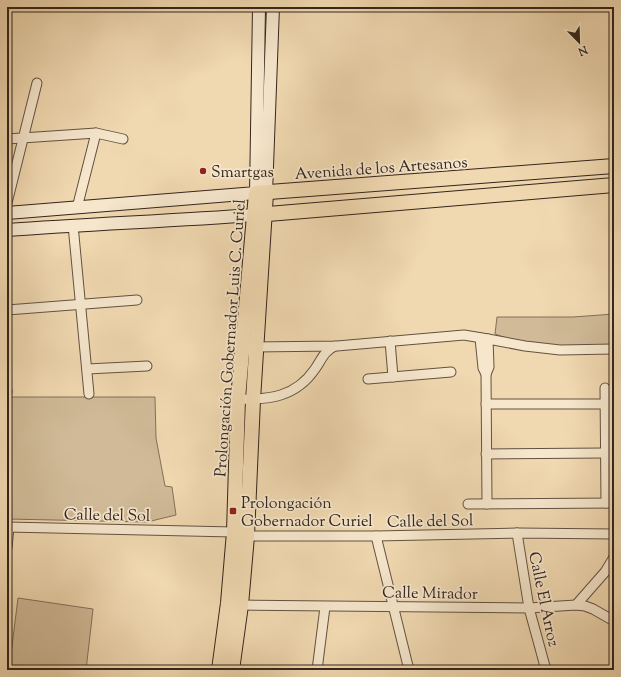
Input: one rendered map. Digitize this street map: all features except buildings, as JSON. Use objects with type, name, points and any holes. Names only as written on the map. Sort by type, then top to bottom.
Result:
[{"type":"main road","name":"Avenida de los Artesanos","points":[[261,193],[614,166]]},
{"type":"main road","points":[[259,214],[614,185]]},
{"type":"main road","name":"Prolongación Gobernador Luis C. Curiel","points":[[232,670],[241,605],[238,399],[242,347],[261,193]]},
{"type":"main road","name":"Prolongación Gobernador Luis C. Curiel","points":[[219,670],[228,604],[241,534],[253,400],[257,347],[259,214]]},
{"type":"street","name":"Prolongación Gobernador Luis C. Curiel","points":[[260,7],[261,193]]},
{"type":"street","name":"Prolongación Gobernador Luis C. Curiel","points":[[261,193],[273,7]]},
{"type":"street","points":[[7,203],[37,83]]},
{"type":"street","points":[[77,208],[96,133]]},
{"type":"street","points":[[7,139],[96,133],[123,139]]},
{"type":"street","name":"Avenida de los Artesanos","points":[[7,213],[261,193]]},
{"type":"street","points":[[25,212],[26,229]]},
{"type":"street","points":[[7,230],[259,214]]},
{"type":"street","points":[[73,225],[89,394]]},
{"type":"street","points":[[7,310],[137,300]]},
{"type":"street","points":[[242,347],[337,346],[464,335],[525,346],[560,350],[614,349]]},
{"type":"street","points":[[484,338],[489,367],[486,374],[487,504]]},
{"type":"street","points":[[390,341],[393,377]]},
{"type":"street","points":[[238,399],[253,400],[274,396],[295,389],[304,383],[311,375],[326,351],[337,346]]},
{"type":"street","points":[[87,369],[147,366]]},
{"type":"street","points":[[368,379],[451,372]]},
{"type":"street","points":[[468,504],[610,503],[606,453],[605,388]]},
{"type":"street","points":[[486,404],[605,404]]},
{"type":"street","points":[[486,454],[606,453]]},
{"type":"street","points":[[7,548],[8,527]]},
{"type":"street","name":"Calle del Sol","points":[[8,527],[241,534],[376,536],[517,533],[614,534]]},
{"type":"street","name":"Calle El Arroz","points":[[517,533],[529,608],[546,670]]},
{"type":"street","points":[[376,536],[409,670]]},
{"type":"street","points":[[576,605],[605,572],[614,558]]},
{"type":"street","name":"Calle Mirador","points":[[241,605],[529,608],[576,605],[593,609],[614,621]]},
{"type":"street","points":[[317,670],[325,606]]},
{"type":"shaded area","points":[[614,314],[614,344],[563,347],[518,342],[495,334],[497,317],[573,317]]},
{"type":"shaded area","points":[[7,397],[155,397],[156,438],[165,486],[172,487],[176,515],[147,522],[7,519]]},
{"type":"shaded area","points":[[18,598],[93,609],[86,670],[9,670]]},
{"type":"place","name":"Smartgas","points":[[203,171]]},
{"type":"place","name":"Prolongación Gobernador Curiel","points":[[233,511]]}]
